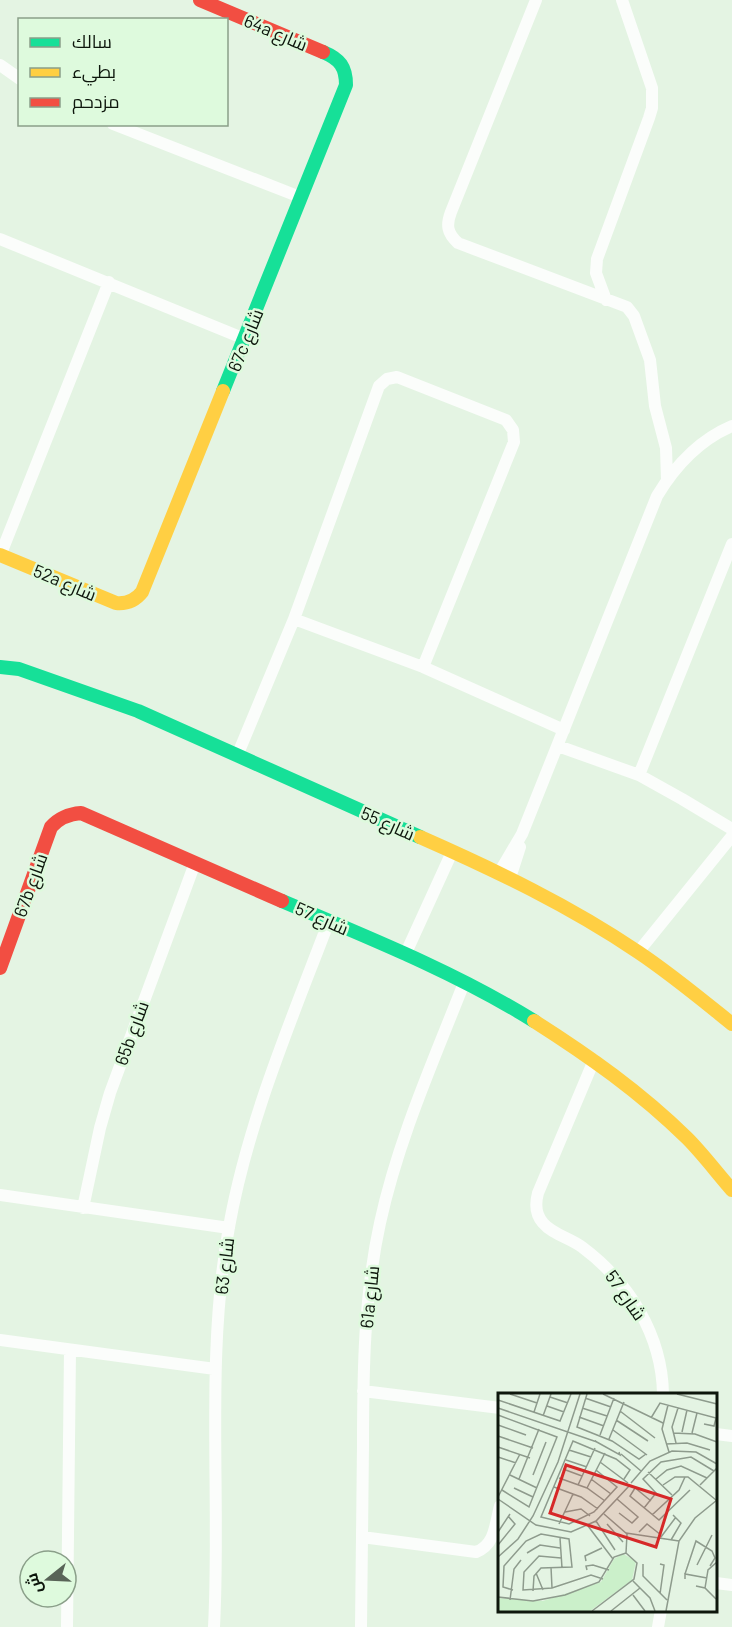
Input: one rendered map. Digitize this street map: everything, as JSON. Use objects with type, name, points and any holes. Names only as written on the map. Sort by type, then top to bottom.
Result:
[{"type":"street","name":"64a شارع","points":[[200,0],[330,54],[342,64],[346,71]]},
{"type":"street","points":[[536,0],[447,220],[447,229],[458,243],[627,307],[634,316],[645,344],[652,376],[655,406],[664,433],[667,480]]},
{"type":"street","points":[[606,300],[596,273],[597,259],[649,118],[653,98],[649,78],[622,0]]},
{"type":"street","points":[[0,65],[18,78]]},
{"type":"street","name":"67c شارع","points":[[131,602],[138,598],[145,586],[343,92],[346,71]]},
{"type":"street","points":[[117,126],[300,197]]},
{"type":"street","points":[[0,239],[245,339]]},
{"type":"street","points":[[0,555],[109,282]]},
{"type":"street","points":[[237,756],[294,619],[379,386],[387,379],[397,377],[506,420],[513,430],[514,442],[423,667]]},
{"type":"street","points":[[505,876],[519,852],[522,834],[657,496],[667,480],[693,450],[709,438],[732,426]]},
{"type":"street","points":[[639,775],[732,544]]},
{"type":"street","name":"52a شارع","points":[[0,555],[108,600],[131,602]]},
{"type":"street","points":[[294,619],[423,667],[564,729]]},
{"type":"street","name":"شارع 55","points":[[0,658],[19,669],[138,711],[505,876],[576,913],[639,951],[732,1024]]},
{"type":"street","name":"شارع 55","points":[[0,667],[19,669]]},
{"type":"street","points":[[558,746],[639,775],[732,830]]},
{"type":"street","name":"شارع 57","points":[[47,836],[56,820],[72,813],[81,813],[329,921],[464,983],[533,1020],[594,1060],[641,1096],[684,1136],[732,1190]]},
{"type":"street","name":"67b شارع","points":[[0,968],[47,836]]},
{"type":"street","points":[[639,951],[732,836]]},
{"type":"street","points":[[405,955],[452,852]]},
{"type":"street","name":"65b شارع","points":[[83,1208],[110,1093],[195,863]]},
{"type":"street","name":"شارع 63","points":[[214,1627],[217,1552],[215,1369],[229,1228],[252,1132],[268,1082],[329,921]]},
{"type":"street","name":"61a شارع","points":[[361,1627],[363,1390],[368,1296],[389,1184],[416,1105],[464,983]]},
{"type":"street","name":"شارع 57","points":[[594,1060],[538,1193],[535,1204],[537,1214],[543,1224],[598,1259],[630,1294],[652,1337],[659,1360],[663,1393]]},
{"type":"street","points":[[0,1195],[229,1228]]},
{"type":"street","points":[[0,1340],[215,1369]]},
{"type":"street","points":[[67,1627],[70,1350]]},
{"type":"street","points":[[363,1390],[498,1408]]},
{"type":"street","points":[[717,1434],[732,1436]]},
{"type":"street","points":[[362,1537],[476,1552],[491,1543],[498,1514]]},
{"type":"street","points":[[717,1583],[732,1585]]},
{"type":"street","points":[[658,1627],[661,1612]]},
{"type":"traffic: fast","points":[[223,391],[346,85],[345,73],[341,64],[323,52]]},
{"type":"traffic: fast","points":[[0,667],[19,669],[138,711],[420,837]]},
{"type":"traffic: fast","points":[[282,901],[442,971],[534,1021]]},
{"type":"traffic: slow","points":[[0,555],[116,603],[137,598],[142,592],[223,391]]},
{"type":"traffic: slow","points":[[420,837],[504,876],[586,919],[650,960],[732,1024]]},
{"type":"traffic: slow","points":[[534,1021],[594,1061],[651,1105],[693,1144],[732,1190]]},
{"type":"traffic: jam","points":[[200,0],[323,52]]},
{"type":"traffic: jam","points":[[0,968],[51,827],[72,814],[81,813],[282,901]]}]
